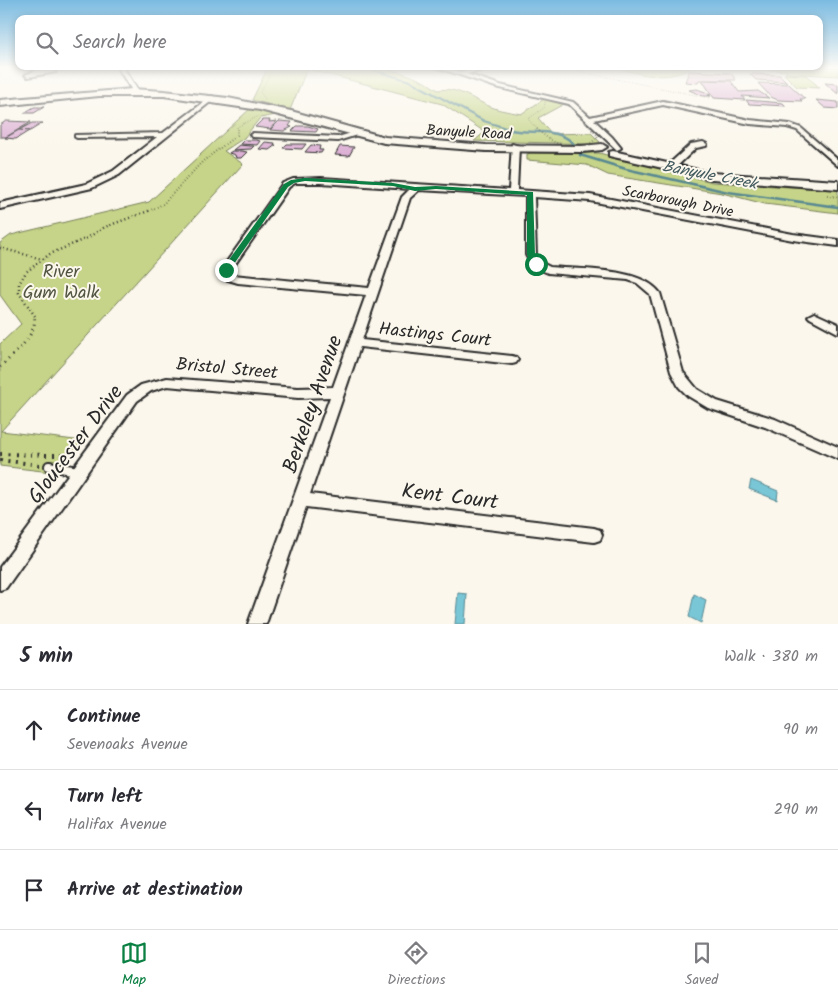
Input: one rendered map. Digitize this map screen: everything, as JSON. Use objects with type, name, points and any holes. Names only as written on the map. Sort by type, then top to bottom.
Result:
[{"type":"street","name":"Banyule Road","points":[[0,103],[83,96]]},
{"type":"street","name":"Banyule Road","points":[[187,96],[212,98],[264,107],[363,134],[405,143],[610,150],[653,164],[722,178],[838,186]]},
{"type":"street","points":[[542,96],[568,102],[576,107],[604,134],[610,150]]},
{"type":"street","points":[[0,206],[89,186],[116,173],[212,98]]},
{"type":"street","points":[[588,119],[655,104],[673,105],[746,122],[796,128],[838,164]]},
{"type":"street","points":[[253,134],[338,139],[363,134]]},
{"type":"street","name":"Banyule Road","points":[[363,134],[400,140],[515,147]]},
{"type":"street","points":[[604,134],[610,150]]},
{"type":"street","points":[[77,136],[164,135]]},
{"type":"street","points":[[670,168],[692,148],[703,144]]},
{"type":"street","points":[[513,192],[515,147]]},
{"type":"street","name":"Scarborough Drive","points":[[372,292],[238,280],[230,277],[226,270],[289,183],[311,180],[410,191],[436,187],[597,199],[808,240],[838,243]]},
{"type":"street","name":"Berkeley Avenue","points":[[257,624],[372,292],[410,191]]},
{"type":"street","points":[[530,193],[531,255],[536,264],[548,270],[629,278],[645,283],[655,293],[677,372],[681,381],[692,394],[710,404],[762,420],[838,452]]},
{"type":"street","points":[[814,316],[838,329]]},
{"type":"street","name":"Hastings Court","points":[[355,343],[512,360]]},
{"type":"street","name":"Bristol Street","points":[[153,385],[174,382],[336,398]]},
{"type":"street","name":"Gloucester Drive","points":[[0,582],[132,398],[153,385]]},
{"type":"street","name":"Kent Court","points":[[300,500],[594,535]]},
{"type":"lane","points":[[49,466],[80,471]]},
{"type":"path","points":[[0,366],[17,352],[35,325],[35,316],[19,293],[19,284],[26,272],[42,259],[87,238],[105,227],[146,213],[163,204],[202,162],[237,135],[237,127],[240,124],[258,117],[262,112],[259,109],[272,104],[265,100],[264,96]]},
{"type":"path","points":[[701,96],[710,98]]},
{"type":"path","points":[[546,99],[569,106],[598,136],[592,144],[580,146],[559,145],[537,131],[528,119],[531,115],[544,108],[546,99]]},
{"type":"path","points":[[0,248],[42,259]]},
{"type":"path","points":[[0,454],[74,455]]},
{"type":"path","points":[[0,460],[49,466]]},
{"type":"green space","points":[[254,96],[296,96],[290,110],[252,100]]},
{"type":"green space","points":[[412,96],[469,96],[494,108],[521,114],[544,99],[564,104],[538,118],[552,134],[591,133],[600,142],[597,144],[474,141],[485,132],[442,104]]},
{"type":"green space","name":"River Gum Walk","points":[[252,107],[276,115],[260,118],[244,138],[224,151],[243,164],[1,431],[83,441],[59,473],[0,466],[0,344],[21,324],[0,295],[0,243],[11,235],[149,202]]},
{"type":"green space","points":[[599,153],[712,182],[838,190],[838,213],[765,204],[722,193],[608,175],[587,165],[527,160],[527,154]]},
{"type":"water","points":[[751,480],[778,491],[777,500],[749,489]]},
{"type":"water","points":[[458,593],[467,594],[465,624],[455,624]]},
{"type":"water","points":[[694,594],[706,600],[701,623],[689,617]]},
{"type":"building","points":[[713,96],[742,96],[745,100],[714,98]]},
{"type":"building","points":[[744,96],[766,96],[769,98]]},
{"type":"building","points":[[802,96],[805,99],[800,99],[802,101],[778,100],[771,97]]},
{"type":"building","points":[[746,100],[783,103],[786,106],[749,104]]},
{"type":"building","points":[[816,100],[838,102],[838,109],[825,108]]},
{"type":"building","points":[[34,107],[44,107],[34,113],[24,113]]},
{"type":"building","points":[[262,120],[270,120],[269,122],[277,121],[270,129],[255,127]]},
{"type":"building","points":[[6,121],[31,122],[6,137],[0,137],[0,125]]},
{"type":"building","points":[[279,121],[292,122],[289,126],[292,127],[284,131],[270,130]]},
{"type":"building","points":[[32,123],[43,123],[30,131],[19,130]]},
{"type":"building","points":[[297,126],[308,126],[318,129],[316,132],[292,131]]},
{"type":"building","points":[[19,130],[29,131],[16,139],[5,138]]},
{"type":"building","points":[[244,140],[260,141],[257,145],[240,144]]},
{"type":"building","points":[[265,142],[275,143],[274,145],[276,145],[269,150],[259,149]]},
{"type":"building","points":[[287,144],[306,144],[302,149],[283,148]]},
{"type":"building","points":[[239,145],[254,146],[251,149],[233,150]]},
{"type":"building","points":[[311,145],[320,146],[319,150],[323,150],[321,153],[305,152]]},
{"type":"building","points":[[340,146],[354,147],[349,156],[335,155]]},
{"type":"building","points":[[232,151],[247,152],[241,158],[236,158],[235,155],[229,153]]},
{"type":"waterway","name":"Banyule Creek","points":[[438,96],[484,121],[512,130]]},
{"type":"waterway","name":"Banyule Creek","points":[[507,129],[552,133],[568,139],[575,145]]},
{"type":"waterway","name":"Banyule Creek","points":[[580,155],[626,169],[728,192],[838,207]]},
{"type":"route","points":[[226,270],[286,186],[293,181],[300,180],[393,185],[415,189],[436,187],[530,193],[531,255],[536,264]]}]
